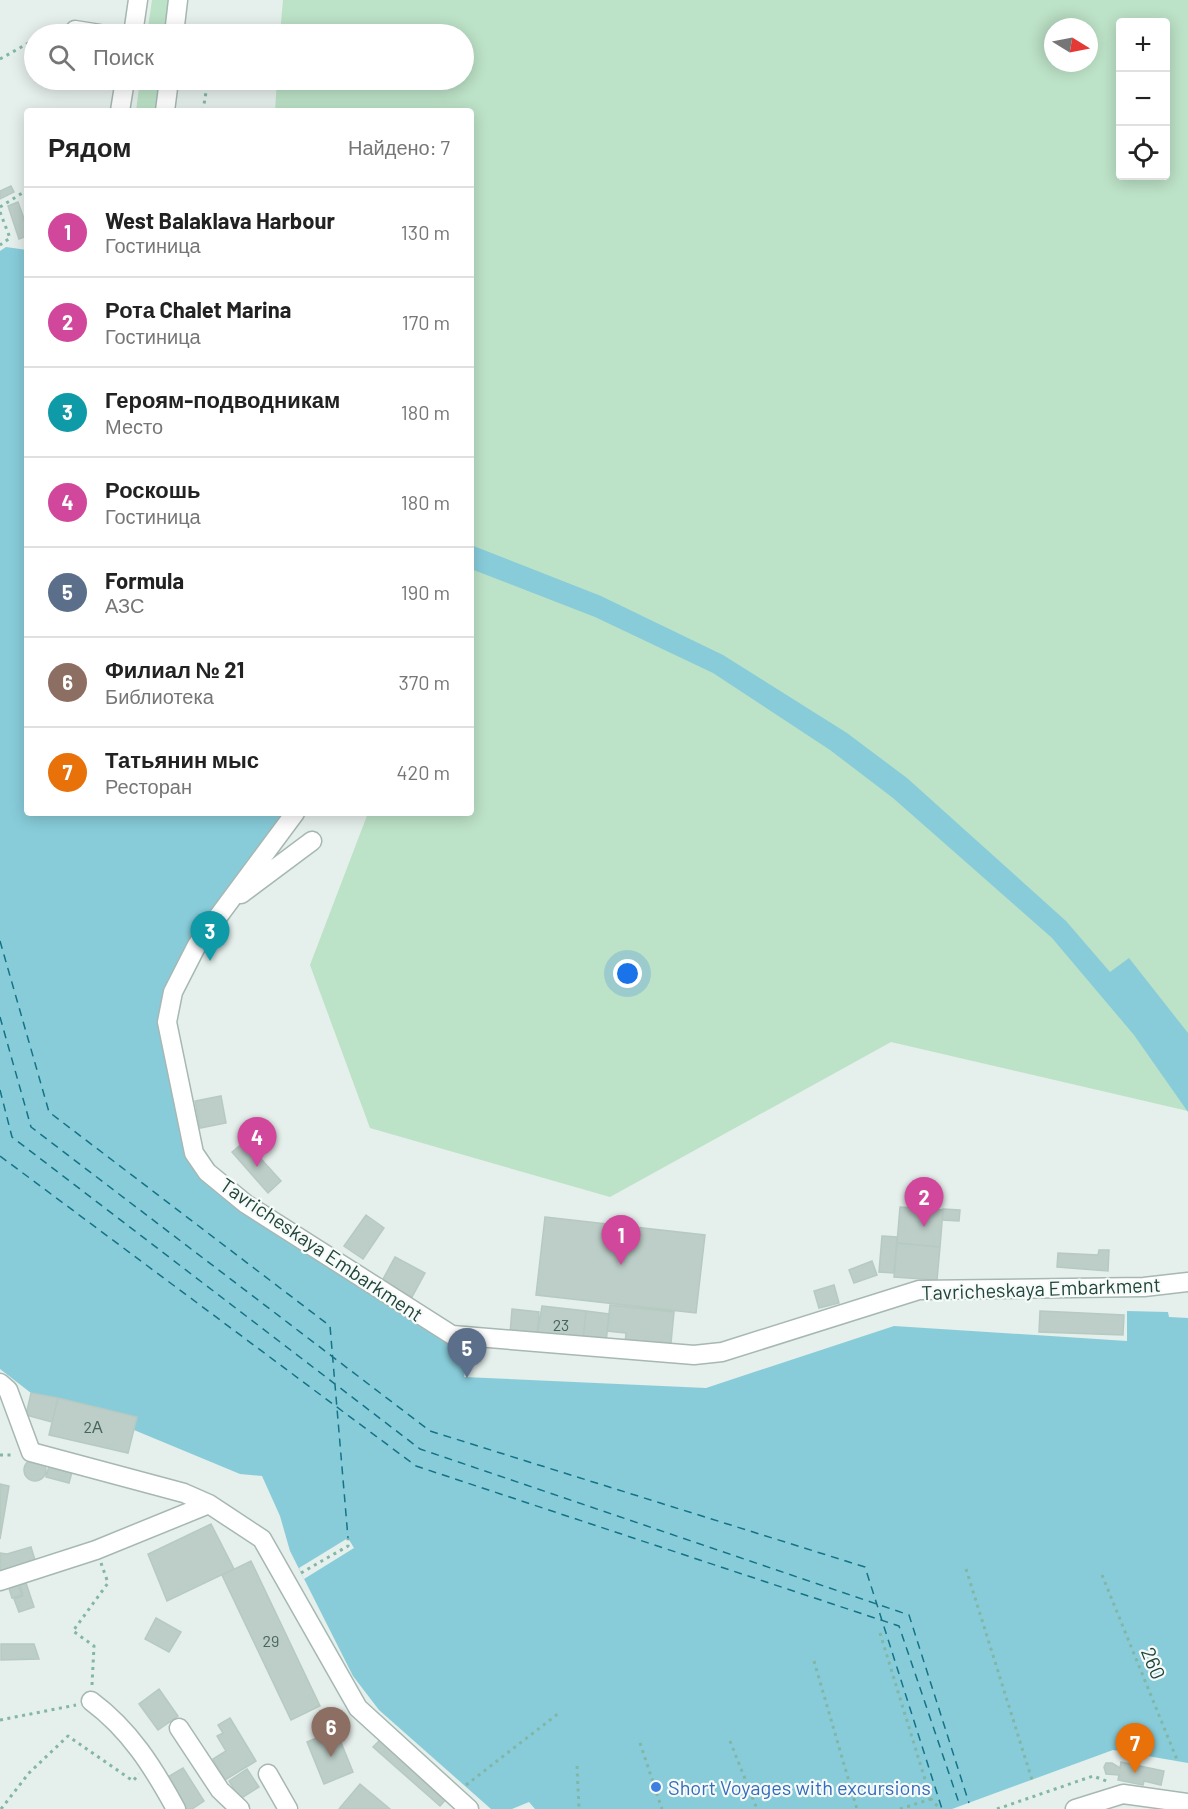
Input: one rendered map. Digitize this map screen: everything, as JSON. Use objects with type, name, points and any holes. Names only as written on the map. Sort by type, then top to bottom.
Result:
[{"type":"street","points":[[134,24],[138,0]]},
{"type":"street","points":[[175,24],[178,0]]},
{"type":"street","points":[[120,108],[123,90]]},
{"type":"street","points":[[165,108],[168,90]]},
{"type":"street","name":"Tavricheskaya Embarkment","points":[[293,816],[197,945],[173,992],[166,1022],[194,1153],[207,1172],[246,1204],[452,1335],[694,1355],[722,1353],[919,1290],[1144,1287],[1188,1282]]},
{"type":"street","points":[[223,907],[312,841]]},
{"type":"street","points":[[0,1383],[8,1390],[31,1452],[160,1486],[209,1504],[262,1539],[358,1708],[469,1809]]},
{"type":"street","points":[[0,1581],[96,1550],[209,1504]]},
{"type":"street","points":[[91,1701],[114,1718],[149,1761],[176,1809]]},
{"type":"street","points":[[179,1728],[220,1790],[240,1809]]},
{"type":"street","points":[[268,1774],[288,1809]]},
{"type":"street","points":[[1075,1809],[1123,1794],[1188,1803]]},
{"type":"path","points":[[0,59],[24,46]]},
{"type":"path","points":[[203,108],[206,92]]},
{"type":"path","points":[[0,207],[24,192]]},
{"type":"path","points":[[0,212],[10,238],[0,245]]},
{"type":"path","points":[[286,1582],[348,1546],[348,1538]]},
{"type":"path","points":[[0,1720],[65,1709],[91,1701],[94,1646],[73,1631],[108,1583],[96,1550]]},
{"type":"path","points":[[966,1569],[1032,1780]]},
{"type":"path","name":"260","points":[[1102,1575],[1178,1762]]},
{"type":"path","points":[[880,1633],[931,1799],[940,1809]]},
{"type":"path","points":[[814,1661],[857,1809]]},
{"type":"path","points":[[464,1786],[559,1713]]},
{"type":"path","points":[[2,1809],[29,1773],[68,1736],[133,1781],[149,1761]]},
{"type":"path","points":[[730,1741],[757,1809]]},
{"type":"path","points":[[640,1743],[662,1809]]},
{"type":"path","points":[[577,1766],[579,1809]]},
{"type":"path","points":[[997,1809],[1093,1776],[1110,1782],[1123,1794]]},
{"type":"path","points":[[900,1809],[931,1799]]},
{"type":"green space","points":[[152,0],[175,0],[172,24],[148,24]]},
{"type":"green space","points":[[283,0],[1188,0],[1188,1111],[891,1042],[610,1197],[370,1128],[310,965],[367,816],[474,816],[474,108],[275,108],[276,90],[474,90],[474,24],[281,24]]},
{"type":"green space","points":[[139,90],[163,90],[160,108],[136,108]]},
{"type":"water","points":[[6,247],[24,250],[24,816],[288,816],[165,1003],[203,1175],[469,1341],[464,1377],[706,1388],[894,1326],[1127,1341],[1127,1311],[1168,1312],[1169,1317],[1188,1318],[1188,1763],[1113,1750],[952,1809],[535,1809],[529,1802],[512,1809],[491,1809],[379,1710],[353,1676],[290,1551],[280,1516],[262,1476],[240,1474],[134,1430],[136,1417],[31,1393],[0,1369],[0,251]]},
{"type":"water","points":[[474,546],[601,596],[723,655],[847,733],[907,778],[1066,921],[1110,972],[1129,958],[1188,1033],[1188,1112],[1134,1035],[1052,938],[893,798],[830,750],[713,673],[595,617],[474,570]]},
{"type":"pier","points":[[348,1538],[354,1548],[304,1579],[299,1568]]},
{"type":"building","points":[[11,186],[14,192],[0,199],[0,191]]},
{"type":"building","points":[[18,202],[24,219],[24,237],[19,239],[8,206]]},
{"type":"building","points":[[221,1096],[226,1123],[200,1128],[195,1101]]},
{"type":"building","points":[[245,1141],[281,1181],[268,1193],[232,1152]]},
{"type":"building","points":[[914,1201],[928,1202],[927,1209],[913,1208]]},
{"type":"building","points":[[900,1207],[943,1210],[940,1247],[897,1243]]},
{"type":"building","points":[[943,1209],[960,1210],[959,1221],[942,1220]]},
{"type":"building","points":[[366,1215],[384,1228],[363,1259],[344,1246]]},
{"type":"building","points":[[545,1217],[705,1235],[696,1313],[536,1295]]},
{"type":"building","points":[[882,1236],[897,1237],[894,1273],[879,1272]]},
{"type":"building","points":[[897,1243],[940,1247],[937,1280],[894,1277]]},
{"type":"building","points":[[1099,1250],[1109,1250],[1108,1271],[1057,1267],[1058,1253],[1098,1255]]},
{"type":"building","points":[[395,1257],[425,1273],[412,1297],[382,1281]]},
{"type":"building","points":[[872,1261],[877,1275],[854,1283],[849,1270]]},
{"type":"building","points":[[834,1285],[839,1303],[819,1308],[814,1291]]},
{"type":"building","points":[[610,1305],[674,1312],[671,1343],[659,1342],[658,1349],[625,1345],[626,1333],[607,1331]]},
{"type":"building","points":[[542,1306],[586,1311],[583,1341],[537,1336]]},
{"type":"building","points":[[512,1309],[539,1312],[537,1336],[510,1334]]},
{"type":"building","points":[[586,1311],[609,1314],[606,1343],[583,1341]]},
{"type":"building","points":[[1040,1311],[1124,1315],[1123,1335],[1039,1332]]},
{"type":"building","points":[[31,1393],[58,1398],[52,1422],[26,1415]]},
{"type":"building","points":[[58,1398],[137,1417],[128,1453],[49,1435]]},
{"type":"building","points":[[35,1459],[43,1462],[46,1470],[43,1478],[35,1481],[27,1478],[24,1470],[27,1462]]},
{"type":"building","points":[[49,1466],[72,1472],[69,1483],[46,1477]]},
{"type":"building","points":[[0,1484],[9,1486],[0,1539]]},
{"type":"building","points":[[211,1524],[234,1569],[167,1601],[148,1554]]},
{"type":"building","points":[[31,1547],[35,1560],[0,1571],[0,1553],[7,1554]]},
{"type":"building","points":[[251,1561],[320,1706],[291,1720],[222,1575]]},
{"type":"building","points":[[17,1582],[22,1595],[12,1598],[8,1585]]},
{"type":"building","points":[[26,1583],[34,1607],[19,1612],[14,1599],[23,1596],[20,1585]]},
{"type":"building","points":[[156,1618],[181,1632],[169,1652],[145,1639]]},
{"type":"building","points":[[1,1644],[34,1644],[39,1659],[1,1660]]},
{"type":"building","points":[[159,1689],[178,1716],[158,1730],[139,1704]]},
{"type":"building","points":[[230,1718],[256,1761],[225,1780],[213,1759],[226,1751],[217,1736],[223,1733],[218,1725]]},
{"type":"building","points":[[336,1730],[353,1772],[324,1784],[307,1742]]},
{"type":"building","points":[[382,1738],[448,1797],[440,1806],[373,1747]]},
{"type":"building","points":[[1121,1762],[1164,1771],[1161,1785],[1144,1781],[1143,1785],[1118,1780],[1119,1775],[1106,1774],[1104,1767],[1106,1763],[1112,1763],[1120,1768]]},
{"type":"building","points":[[183,1768],[204,1801],[192,1809],[186,1809],[166,1778]]},
{"type":"building","points":[[247,1769],[259,1787],[240,1799],[229,1781]]},
{"type":"building","points":[[360,1784],[390,1809],[339,1809]]},
{"type":"ferry route","points":[[0,941],[49,1112],[330,1326],[348,1538]]},
{"type":"ferry route","points":[[0,1017],[31,1127],[430,1431],[865,1567],[942,1809]]},
{"type":"ferry route","points":[[0,1090],[12,1137],[420,1449],[909,1615],[969,1803]]},
{"type":"ferry route","points":[[0,1156],[416,1466],[899,1626],[960,1806]]},
{"type":"place","name":"Героям-подводникам","points":[[210,961]]},
{"type":"place","name":"Роскошь","points":[[257,1167]]},
{"type":"place","name":"Рота Chalet Marina","points":[[924,1227]]},
{"type":"place","name":"West Balaklava Harbour","points":[[621,1265]]},
{"type":"place","name":"Formula","points":[[467,1378]]},
{"type":"place","name":"Филиал № 21","points":[[331,1757]]},
{"type":"place","name":"Татьянин мыс","points":[[1135,1773]]},
{"type":"place","name":"Short Voyages with excursions","points":[[656,1787]]}]
